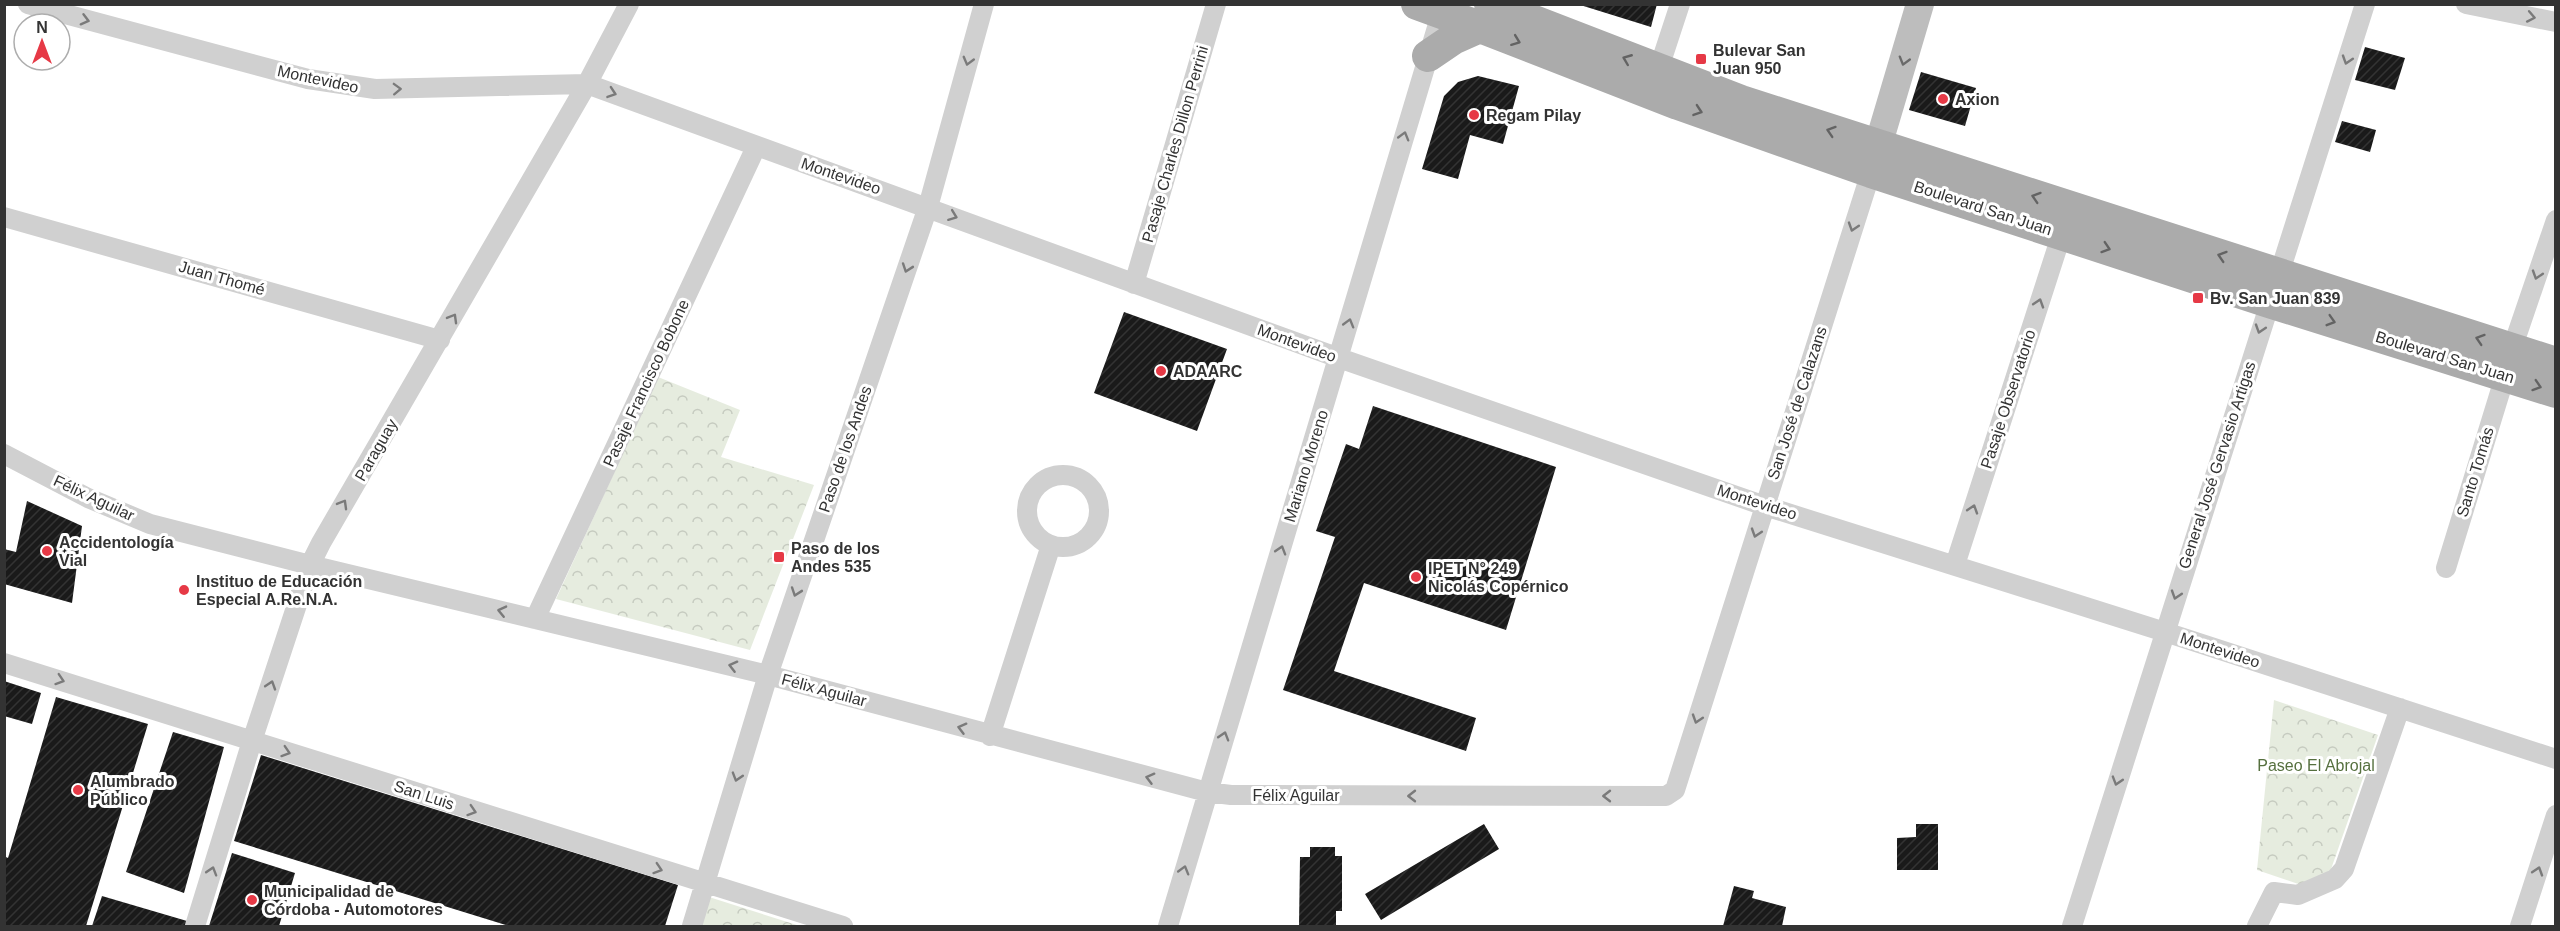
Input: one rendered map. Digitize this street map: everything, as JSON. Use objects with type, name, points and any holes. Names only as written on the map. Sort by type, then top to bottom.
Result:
[{"type":"main road","name":"Boulevard San Juan","points":[[1434,7],[1485,16],[1658,71],[1741,101],[1875,159],[2062,233],[2273,287]]},
{"type":"main road","name":"Boulevard San Juan","points":[[1485,16],[1678,104],[1875,159],[2508,363],[2556,392]]},
{"type":"main road","points":[[1428,56],[1485,16]]},
{"type":"main road","name":"Boulevard San Juan","points":[[2508,363],[2556,363]]},
{"type":"street","name":"Montevideo","points":[[28,4],[308,79],[352,87],[375,89],[587,84],[1339,358],[1765,506],[2556,759]]},
{"type":"street","name":"Paraguay","points":[[195,927],[252,741],[310,566],[321,543],[587,84],[629,4]]},
{"type":"street","name":"Paso de los Andes","points":[[692,927],[768,675],[928,207],[984,4]]},
{"type":"street","name":"Pasaje Charles Dillon Perrini","points":[[1134,284],[1216,4]]},
{"type":"street","points":[[1658,71],[1680,4]]},
{"type":"street","name":"San José de Calazans","points":[[1666,796],[1675,790],[1875,159],[1920,4]]},
{"type":"street","name":"General José Gervasio Artigas","points":[[2072,927],[2273,287],[2365,4]]},
{"type":"street","points":[[2466,4],[2556,22]]},
{"type":"street","name":"Mariano Moreno","points":[[1168,927],[1428,56],[1434,7]]},
{"type":"street","name":"Pasaje Francisco Bobone","points":[[535,619],[756,147]]},
{"type":"street","name":"Juan Thomé","points":[[4,217],[440,340]]},
{"type":"street","name":"Santo Tomás","points":[[2446,568],[2508,363],[2556,220]]},
{"type":"street","name":"Pasaje Observatorio","points":[[1955,565],[2062,233]]},
{"type":"street","name":"Félix Aguilar","points":[[4,454],[88,498],[150,524],[310,566],[768,675],[1207,792],[1243,795],[1666,796]]},
{"type":"street","points":[[990,736],[1051,545]]},
{"type":"street","name":"San Luis","points":[[4,663],[843,927]]},
{"type":"street","points":[[2257,927],[2274,892],[2298,895],[2335,879],[2344,869],[2400,708]]},
{"type":"street","points":[[2520,927],[2556,816]]},
{"type":"green space","points":[[658,377],[740,410],[721,457],[814,485],[750,650],[556,599]]},
{"type":"green space","name":"Paseo El Abrojal","points":[[2274,700],[2378,735],[2330,872],[2304,886],[2257,870]]},
{"type":"green space","points":[[709,897],[800,926],[700,926]]},
{"type":"building","points":[[1577,4],[1657,4],[1651,27]]},
{"type":"building","points":[[2365,47],[2405,58],[2395,90],[2355,80]]},
{"type":"building","name":"Axion","points":[[1921,72],[1976,88],[1965,126],[1909,110]]},
{"type":"building","name":"Regam Pilay","points":[[1478,76],[1519,86],[1503,144],[1470,135],[1458,179],[1422,169],[1444,96],[1458,82]]},
{"type":"building","points":[[2342,121],[2376,130],[2370,152],[2335,142]]},
{"type":"building","name":"ADAARC","points":[[1124,312],[1227,349],[1197,431],[1094,393]]},
{"type":"building","name":"IPET N° 249 Nicolás Copérnico","points":[[1373,406],[1556,467],[1506,630],[1364,583],[1334,671],[1476,718],[1466,751],[1283,690],[1335,537],[1316,531],[1346,444],[1359,449]]},
{"type":"building","name":"Accidentología Vial","points":[[27,501],[82,526],[72,603],[4,584],[4,549],[16,552]]},
{"type":"building","points":[[4,681],[41,693],[32,724],[4,716]]},
{"type":"building","name":"Alumbrado Público","points":[[56,697],[148,724],[86,926],[4,926],[4,856],[8,858]]},
{"type":"building","points":[[173,732],[224,747],[184,893],[126,872]]},
{"type":"building","points":[[261,755],[678,885],[665,926],[509,926],[234,841]]},
{"type":"building","points":[[1484,824],[1499,849],[1381,920],[1365,894]]},
{"type":"building","points":[[1916,824],[1938,824],[1938,870],[1897,870],[1897,838],[1916,837]]},
{"type":"building","points":[[1310,847],[1335,847],[1335,856],[1342,856],[1342,911],[1336,911],[1336,926],[1299,926],[1300,857],[1310,857]]},
{"type":"building","name":"Municipalidad de Córdoba - Automotores","points":[[232,853],[295,873],[279,926],[209,926]]},
{"type":"building","points":[[1734,886],[1754,891],[1752,898],[1786,907],[1782,926],[1723,926]]},
{"type":"building","points":[[102,896],[187,921],[185,926],[92,926]]},
{"type":"place","name":"Bulevar San Juan 950","points":[[1701,59]]},
{"type":"place","name":"Axion","points":[[1943,99]]},
{"type":"place","name":"Regam Pilay","points":[[1474,115]]},
{"type":"place","name":"Bv. San Juan 839","points":[[2198,298]]},
{"type":"place","name":"ADAARC","points":[[1161,371]]},
{"type":"place","name":"Accidentología Vial","points":[[47,551]]},
{"type":"place","name":"Paso de los Andes 535","points":[[779,557]]},
{"type":"place","name":"IPET N° 249 Nicolás Copérnico","points":[[1416,577]]},
{"type":"place","name":"Instituo de Educación Especial A.Re.N.A.","points":[[184,590]]},
{"type":"place","name":"Alumbrado Público","points":[[78,790]]},
{"type":"place","name":"Municipalidad de Córdoba - Automotores","points":[[252,900]]}]
